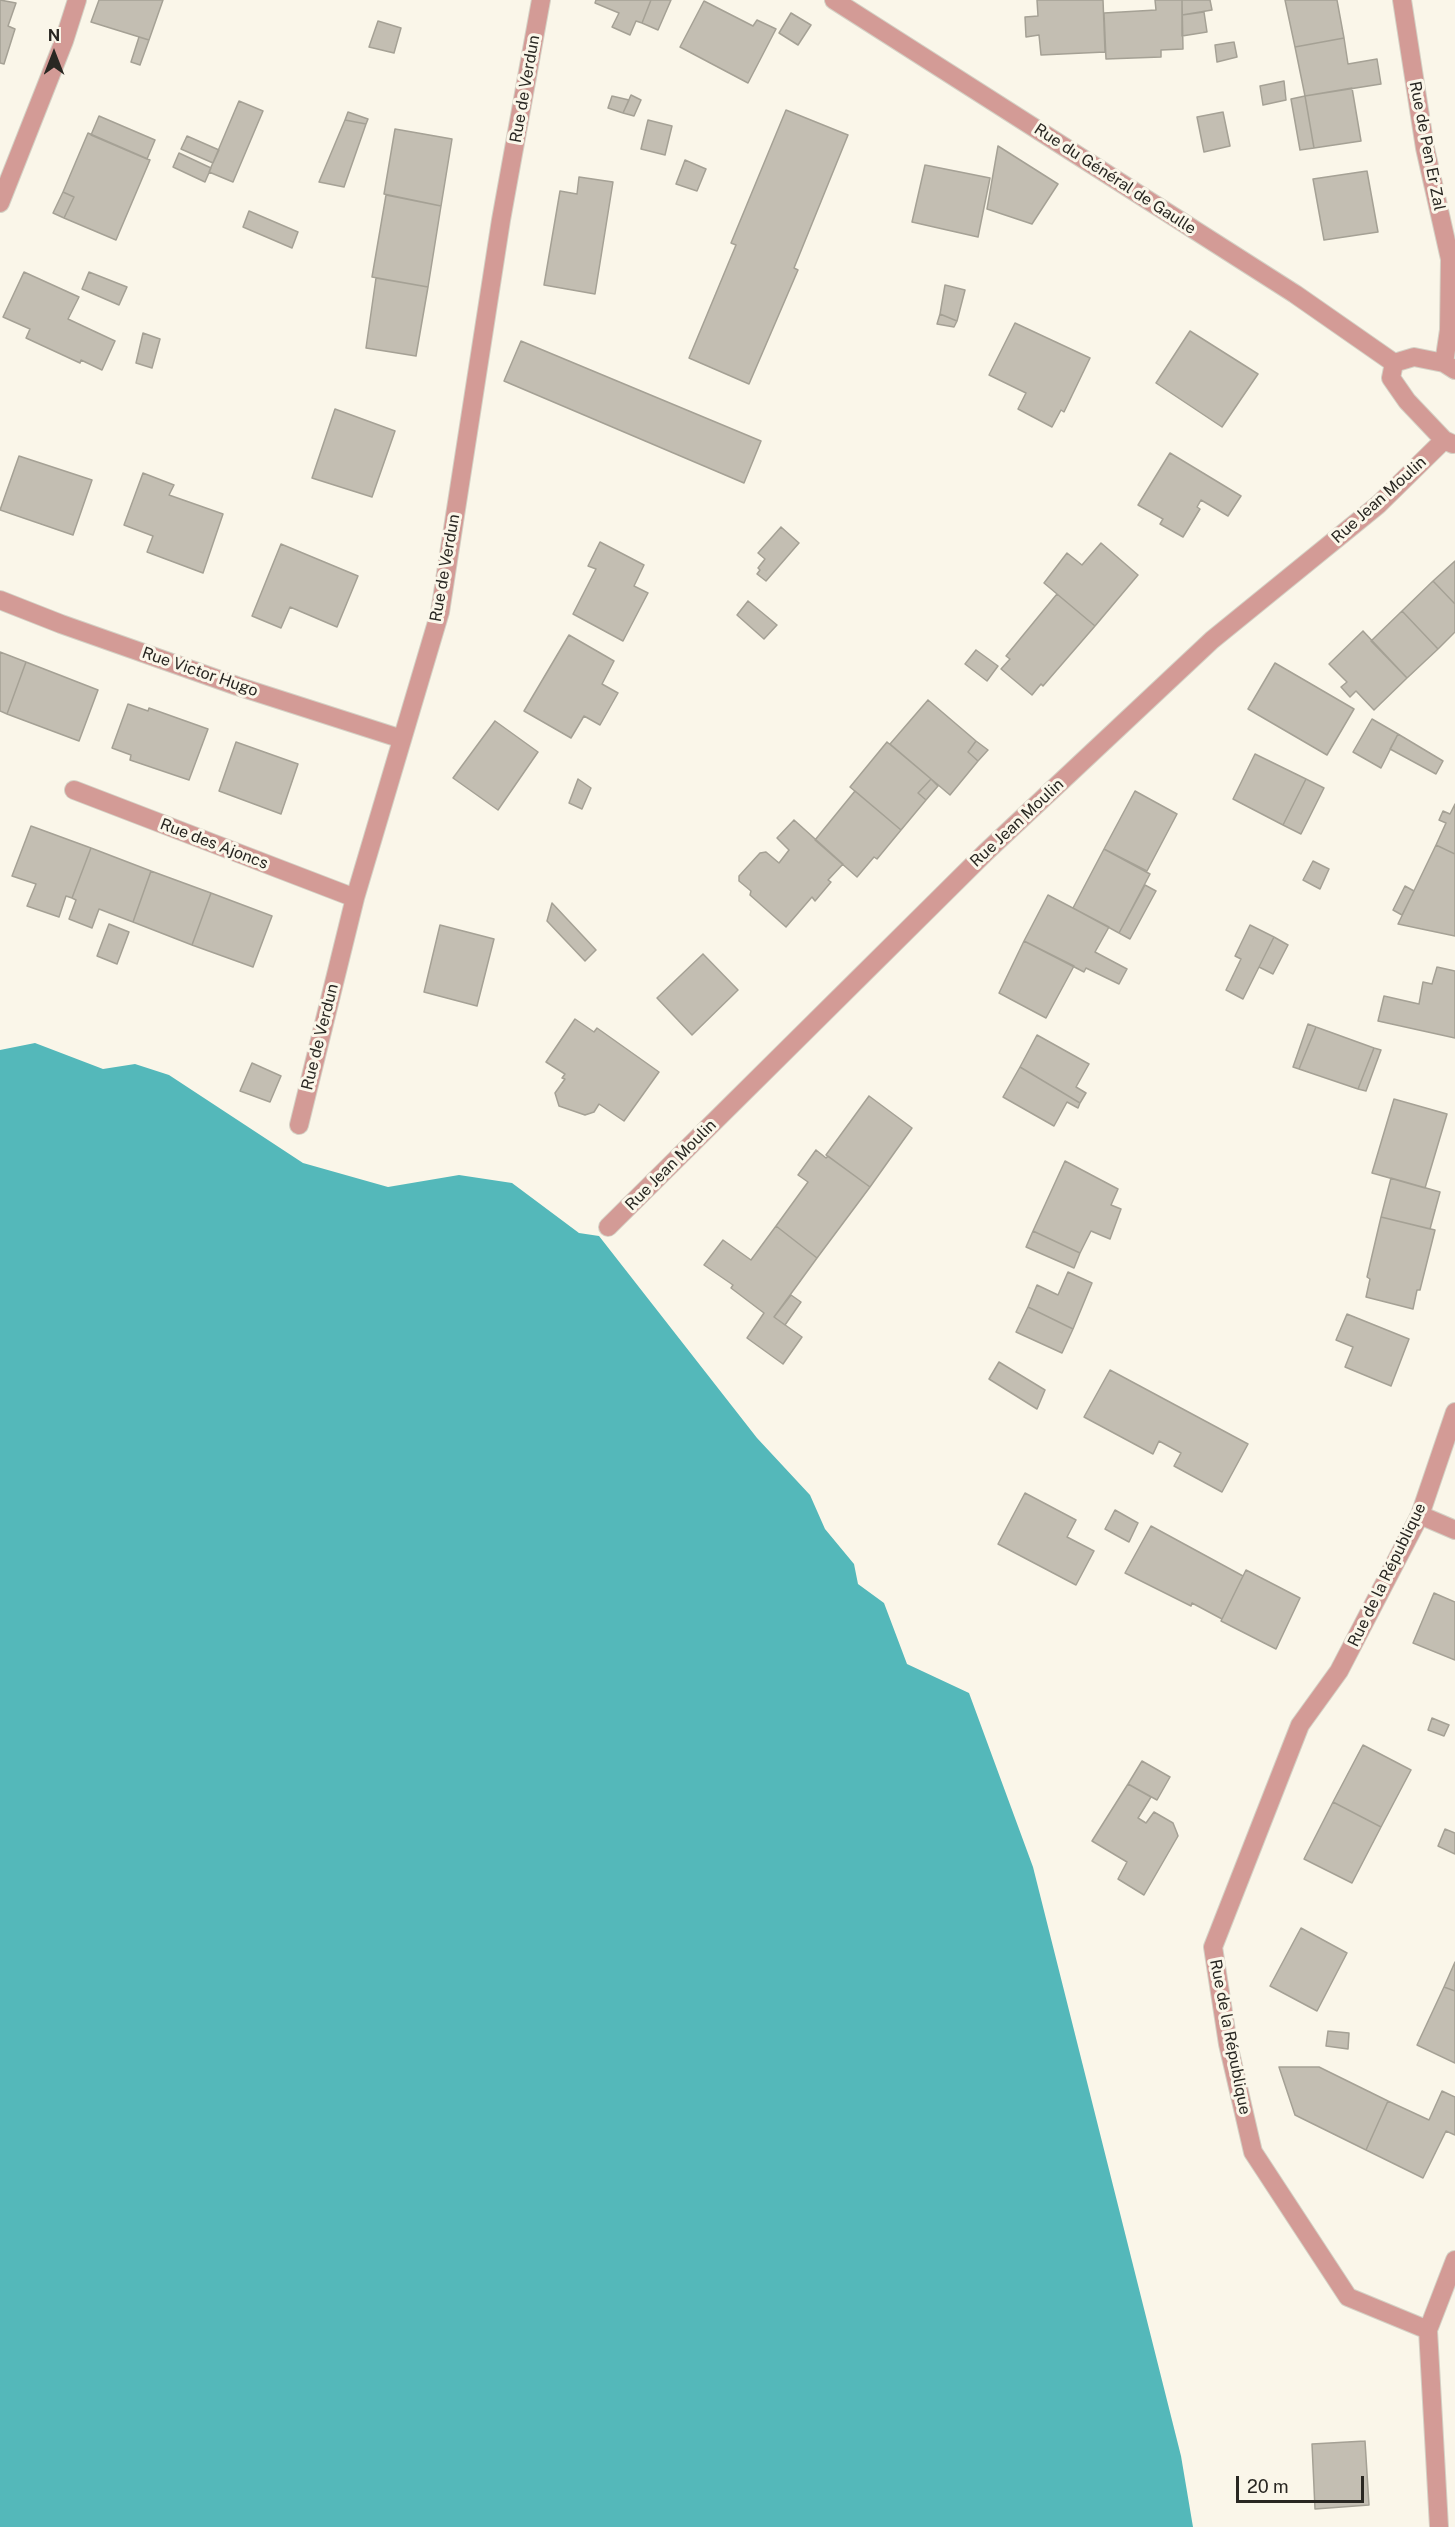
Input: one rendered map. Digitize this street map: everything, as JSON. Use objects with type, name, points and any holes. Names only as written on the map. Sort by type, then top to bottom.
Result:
[{"type":"street","points":[[1,198],[64,41],[77,0]]},
{"type":"street","name":"Rue de Verdun","points":[[299,1125],[355,898],[440,612],[501,220],[540,0]]},
{"type":"street","name":"Rue du Général de Gaulle","points":[[834,0],[1295,294],[1394,363]]},
{"type":"street","name":"Rue de Pen Er Zal","points":[[1402,0],[1425,148],[1450,259],[1449,366]]},
{"type":"street","points":[[1449,366],[1414,357],[1394,363],[1391,378],[1407,401],[1449,443]]},
{"type":"street","name":"Rue Jean Moulin","points":[[608,1227],[986,852],[1212,640],[1449,443]]},
{"type":"street","name":"Rue Victor Hugo","points":[[0,600],[215,678],[402,740]]},
{"type":"street","name":"Rue des Ajoncs","points":[[74,790],[355,898]]},
{"type":"street","name":"Rue de la République","points":[[1428,2330],[1348,2298],[1253,2152],[1228,2044],[1213,1947],[1300,1725],[1339,1671],[1420,1515],[1455,1412]]},
{"type":"street","points":[[1420,1515],[1455,1530]]},
{"type":"street","points":[[1439,2527],[1428,2330],[1455,2259]]},
{"type":"water","points":[[35,1043],[103,1069],[135,1064],[169,1075],[303,1163],[388,1187],[459,1175],[512,1183],[579,1233],[599,1236],[757,1438],[810,1495],[825,1529],[854,1564],[858,1584],[884,1603],[907,1664],[969,1693],[1033,1867],[1181,2456],[1193,2527],[0,2527],[0,1050]]},
{"type":"building","points":[[0,0],[16,3],[8,26],[15,29],[4,64],[0,63]]},
{"type":"building","points":[[99,0],[163,0],[149,40],[91,22]]},
{"type":"building","points":[[596,0],[651,0],[642,23],[636,21],[630,35],[612,27],[619,13],[595,3]]},
{"type":"building","points":[[651,0],[671,0],[658,30],[642,23]]},
{"type":"building","points":[[1037,0],[1103,0],[1105,52],[1041,55],[1039,35],[1026,37],[1025,17],[1038,16]]},
{"type":"building","points":[[1155,0],[1182,0],[1183,49],[1161,50],[1161,57],[1106,59],[1104,13],[1156,10]]},
{"type":"building","points":[[1182,0],[1210,0],[1212,10],[1182,15]]},
{"type":"building","points":[[1285,0],[1337,0],[1344,38],[1295,47]]},
{"type":"building","points":[[704,1],[753,26],[757,20],[776,29],[748,83],[680,47]]},
{"type":"building","points":[[1204,12],[1207,32],[1182,36],[1182,15]]},
{"type":"building","points":[[791,13],[811,25],[798,45],[779,33]]},
{"type":"building","points":[[378,21],[401,28],[394,53],[369,47]]},
{"type":"building","points":[[139,37],[149,40],[140,65],[131,62]]},
{"type":"building","points":[[1344,38],[1348,64],[1377,59],[1381,84],[1305,96],[1295,47]]},
{"type":"building","points":[[1234,42],[1237,57],[1217,62],[1215,45]]},
{"type":"building","points":[[1284,81],[1286,100],[1263,105],[1260,86]]},
{"type":"building","points":[[1352,88],[1361,141],[1314,148],[1305,96]]},
{"type":"building","points":[[631,95],[641,100],[634,116],[623,113]]},
{"type":"building","points":[[612,96],[629,100],[623,113],[608,108]]},
{"type":"building","points":[[1305,96],[1314,148],[1300,150],[1291,99]]},
{"type":"building","points":[[239,101],[263,111],[233,182],[209,172]]},
{"type":"building","points":[[786,110],[848,135],[794,268],[798,270],[749,384],[689,358],[736,245],[731,243]]},
{"type":"building","points":[[348,112],[368,119],[366,124],[345,120]]},
{"type":"building","points":[[1223,112],[1230,146],[1204,152],[1197,117]]},
{"type":"building","points":[[99,116],[155,140],[147,159],[91,135]]},
{"type":"building","points":[[345,120],[366,124],[344,187],[319,182]]},
{"type":"building","points":[[648,120],[672,126],[665,155],[641,149]]},
{"type":"building","points":[[395,129],[452,139],[441,206],[384,194]]},
{"type":"building","points":[[88,133],[150,160],[116,240],[64,218],[74,197],[63,192]]},
{"type":"building","points":[[187,136],[219,150],[213,163],[181,149]]},
{"type":"building","points":[[998,146],[1058,184],[1032,224],[987,209]]},
{"type":"building","points":[[179,153],[211,168],[205,182],[173,167]]},
{"type":"building","points":[[685,160],[706,169],[697,191],[676,184]]},
{"type":"building","points":[[925,165],[990,178],[978,237],[912,222]]},
{"type":"building","points":[[1367,171],[1378,232],[1324,240],[1313,179]]},
{"type":"building","points":[[579,177],[613,182],[595,294],[544,285],[560,191],[577,194]]},
{"type":"building","points":[[63,192],[74,197],[64,218],[53,213]]},
{"type":"building","points":[[386,195],[441,206],[428,287],[372,277]]},
{"type":"building","points":[[249,211],[298,232],[292,248],[243,227]]},
{"type":"building","points":[[24,272],[79,297],[68,319],[115,341],[102,370],[81,360],[80,363],[26,338],[30,329],[3,317]]},
{"type":"building","points":[[89,272],[127,287],[119,305],[82,289]]},
{"type":"building","points":[[376,278],[428,287],[416,356],[366,348]]},
{"type":"building","points":[[945,285],[965,290],[957,321],[940,314]]},
{"type":"building","points":[[940,314],[957,321],[954,327],[937,324]]},
{"type":"building","points":[[1015,323],[1090,358],[1064,412],[1061,410],[1052,427],[1018,409],[1026,393],[989,375]]},
{"type":"building","points":[[1190,331],[1258,374],[1222,427],[1156,383]]},
{"type":"building","points":[[143,333],[160,339],[152,368],[136,363]]},
{"type":"building","points":[[521,341],[761,441],[744,483],[504,381]]},
{"type":"building","points":[[335,409],[395,431],[372,497],[312,478]]},
{"type":"building","points":[[1170,453],[1241,496],[1228,516],[1201,500],[1197,507],[1200,509],[1183,537],[1160,524],[1163,519],[1138,505]]},
{"type":"building","points":[[19,456],[92,480],[73,535],[0,510]]},
{"type":"building","points":[[143,473],[174,485],[169,495],[223,514],[203,573],[147,552],[153,536],[124,525]]},
{"type":"building","points":[[781,527],[799,543],[766,581],[757,574],[760,570],[758,568],[765,559],[758,553]]},
{"type":"building","points":[[600,542],[644,565],[634,586],[648,593],[623,641],[573,614],[596,569],[588,566]]},
{"type":"building","points":[[1101,543],[1138,575],[1095,626],[1044,583],[1067,553],[1082,565]]},
{"type":"building","points":[[281,544],[358,576],[337,627],[290,607],[281,628],[252,616]]},
{"type":"building","points":[[1455,561],[1455,604],[1433,581]]},
{"type":"building","points":[[1433,581],[1455,604],[1455,632],[1438,649],[1402,611]]},
{"type":"building","points":[[1057,594],[1095,626],[1043,686],[1041,684],[1032,695],[1001,669],[1010,659],[1006,656]]},
{"type":"building","points":[[748,601],[777,625],[764,639],[737,615]]},
{"type":"building","points":[[1402,611],[1438,649],[1407,678],[1371,641]]},
{"type":"building","points":[[1363,631],[1407,678],[1374,710],[1356,691],[1350,697],[1341,687],[1347,682],[1329,664]]},
{"type":"building","points":[[569,635],[614,661],[602,684],[618,693],[600,725],[584,716],[571,738],[524,711]]},
{"type":"building","points":[[976,650],[998,666],[987,681],[965,664]]},
{"type":"building","points":[[0,652],[26,662],[7,714],[0,711]]},
{"type":"building","points":[[26,662],[98,690],[79,741],[7,714]]},
{"type":"building","points":[[1275,663],[1354,709],[1327,755],[1248,709]]},
{"type":"building","points":[[928,700],[976,741],[968,752],[978,761],[950,795],[890,744]]},
{"type":"building","points":[[128,704],[148,711],[149,708],[208,729],[189,780],[130,760],[131,755],[112,748]]},
{"type":"building","points":[[1372,719],[1398,734],[1381,768],[1353,752]]},
{"type":"building","points":[[495,721],[538,752],[498,810],[453,778]]},
{"type":"building","points":[[1398,734],[1443,761],[1436,774],[1390,749]]},
{"type":"building","points":[[976,741],[988,750],[978,761],[968,752]]},
{"type":"building","points":[[236,742],[298,764],[281,814],[219,791]]},
{"type":"building","points":[[887,742],[931,779],[918,793],[926,800],[901,830],[850,787]]},
{"type":"building","points":[[1255,754],[1306,779],[1283,825],[1233,799]]},
{"type":"building","points":[[578,779],[591,788],[582,809],[569,803]]},
{"type":"building","points":[[931,779],[938,786],[926,800],[918,793]]},
{"type":"building","points":[[1306,779],[1324,788],[1301,834],[1283,825]]},
{"type":"building","points":[[855,791],[901,830],[877,859],[874,857],[857,877],[815,840]]},
{"type":"building","points":[[1135,791],[1177,814],[1147,871],[1104,849]]},
{"type":"building","points":[[1455,804],[1455,854],[1436,845],[1446,823],[1439,820],[1443,811],[1450,814]]},
{"type":"building","points":[[794,820],[843,864],[828,880],[831,882],[815,901],[812,897],[786,927],[750,895],[751,891],[739,881],[739,876],[760,853],[766,852],[779,863],[789,850],[777,838]]},
{"type":"building","points":[[31,826],[91,848],[72,898],[66,896],[59,917],[27,906],[36,884],[12,876]]},
{"type":"building","points":[[1436,845],[1455,854],[1455,936],[1398,924]]},
{"type":"building","points":[[91,848],[151,871],[133,922],[99,909],[92,928],[69,919],[76,900],[72,898]]},
{"type":"building","points":[[1104,849],[1150,874],[1119,933],[1073,908]]},
{"type":"building","points":[[1313,861],[1329,869],[1320,889],[1303,880]]},
{"type":"building","points":[[151,871],[211,893],[192,945],[133,922]]},
{"type":"building","points":[[1145,885],[1156,891],[1130,939],[1119,933]]},
{"type":"building","points":[[1405,886],[1414,891],[1402,915],[1393,910]]},
{"type":"building","points":[[211,893],[272,916],[253,967],[192,945]]},
{"type":"building","points":[[1048,895],[1109,927],[1095,952],[1127,969],[1119,984],[1086,968],[1084,972],[1024,941]]},
{"type":"building","points":[[552,903],[596,950],[585,961],[547,921]]},
{"type":"building","points":[[109,924],[129,932],[117,964],[97,956]]},
{"type":"building","points":[[440,925],[494,939],[477,1006],[424,992]]},
{"type":"building","points":[[1250,925],[1274,937],[1243,999],[1226,990],[1241,959],[1235,956]]},
{"type":"building","points":[[1274,937],[1288,945],[1273,974],[1259,967]]},
{"type":"building","points":[[1024,941],[1074,966],[1046,1018],[999,993]]},
{"type":"building","points":[[703,954],[738,990],[692,1035],[657,998]]},
{"type":"building","points":[[1437,967],[1455,971],[1455,1038],[1378,1021],[1384,996],[1419,1004],[1423,982],[1432,984]]},
{"type":"building","points":[[575,1019],[594,1032],[597,1028],[659,1072],[624,1121],[599,1104],[594,1112],[585,1115],[559,1106],[555,1093],[565,1079],[562,1078],[565,1074],[546,1062]]},
{"type":"building","points":[[1308,1024],[1316,1027],[1299,1069],[1293,1067]]},
{"type":"building","points":[[1316,1027],[1374,1048],[1358,1089],[1299,1069]]},
{"type":"building","points":[[1037,1035],[1089,1064],[1076,1087],[1086,1093],[1080,1103],[1020,1067]]},
{"type":"building","points":[[1374,1048],[1381,1050],[1366,1091],[1358,1089]]},
{"type":"building","points":[[252,1063],[281,1076],[270,1102],[240,1091]]},
{"type":"building","points":[[1020,1067],[1080,1103],[1078,1108],[1067,1102],[1054,1126],[1003,1097]]},
{"type":"building","points":[[869,1096],[912,1128],[870,1187],[826,1155]]},
{"type":"building","points":[[1394,1099],[1447,1114],[1425,1188],[1372,1173]]},
{"type":"building","points":[[816,1150],[826,1158],[828,1156],[870,1187],[817,1258],[776,1226],[808,1182],[798,1175]]},
{"type":"building","points":[[1065,1161],[1118,1189],[1111,1205],[1121,1209],[1110,1239],[1091,1231],[1080,1253],[1033,1231]]},
{"type":"building","points":[[1391,1178],[1440,1192],[1430,1229],[1381,1217]]},
{"type":"building","points":[[1381,1217],[1435,1230],[1413,1309],[1366,1297],[1370,1279],[1367,1277]]},
{"type":"building","points":[[776,1226],[817,1258],[774,1317],[802,1337],[783,1364],[747,1338],[764,1313],[731,1288],[733,1285],[704,1265],[723,1240],[751,1260]]},
{"type":"building","points":[[1033,1231],[1080,1253],[1074,1268],[1026,1247]]},
{"type":"building","points":[[1068,1272],[1092,1283],[1073,1329],[1028,1307],[1037,1285],[1058,1295]]},
{"type":"building","points":[[791,1295],[801,1302],[785,1325],[774,1317]]},
{"type":"building","points":[[1028,1307],[1073,1329],[1062,1353],[1016,1332]]},
{"type":"building","points":[[1347,1314],[1409,1339],[1391,1386],[1345,1367],[1353,1347],[1336,1340]]},
{"type":"building","points":[[999,1362],[1045,1390],[1037,1409],[989,1379]]},
{"type":"building","points":[[1110,1370],[1248,1444],[1222,1492],[1174,1466],[1181,1453],[1159,1441],[1153,1454],[1084,1417]]},
{"type":"building","points":[[1025,1493],[1076,1520],[1067,1537],[1094,1551],[1076,1585],[998,1544]]},
{"type":"building","points":[[1115,1510],[1138,1523],[1129,1542],[1105,1529]]},
{"type":"building","points":[[1151,1526],[1243,1576],[1222,1619],[1125,1573]]},
{"type":"building","points":[[1246,1570],[1300,1598],[1276,1649],[1221,1621]]},
{"type":"building","points":[[1434,1593],[1455,1602],[1455,1660],[1413,1643]]},
{"type":"building","points":[[1432,1718],[1449,1725],[1444,1736],[1428,1730]]},
{"type":"building","points":[[1363,1745],[1411,1770],[1381,1827],[1333,1802]]},
{"type":"building","points":[[1142,1761],[1170,1777],[1157,1800],[1128,1784]]},
{"type":"building","points":[[1128,1784],[1151,1797],[1138,1818],[1146,1823],[1154,1812],[1173,1823],[1178,1836],[1144,1895],[1118,1879],[1127,1862],[1092,1841]]},
{"type":"building","points":[[1333,1802],[1381,1827],[1352,1883],[1304,1859]]},
{"type":"building","points":[[1445,1829],[1455,1833],[1455,1854],[1438,1846]]},
{"type":"building","points":[[1301,1928],[1347,1953],[1317,2011],[1270,1986]]},
{"type":"building","points":[[1455,1962],[1455,1991],[1444,1987]]},
{"type":"building","points":[[1444,1987],[1455,1991],[1455,2063],[1417,2045]]},
{"type":"building","points":[[1328,2031],[1349,2033],[1348,2049],[1326,2046]]},
{"type":"building","points":[[1279,2067],[1319,2067],[1388,2101],[1366,2150],[1295,2115]]},
{"type":"building","points":[[1442,2091],[1455,2097],[1455,2135],[1446,2131],[1423,2178],[1366,2150],[1388,2101],[1429,2120]]},
{"type":"building","points":[[1365,2441],[1369,2505],[1315,2509],[1312,2444]]}]
